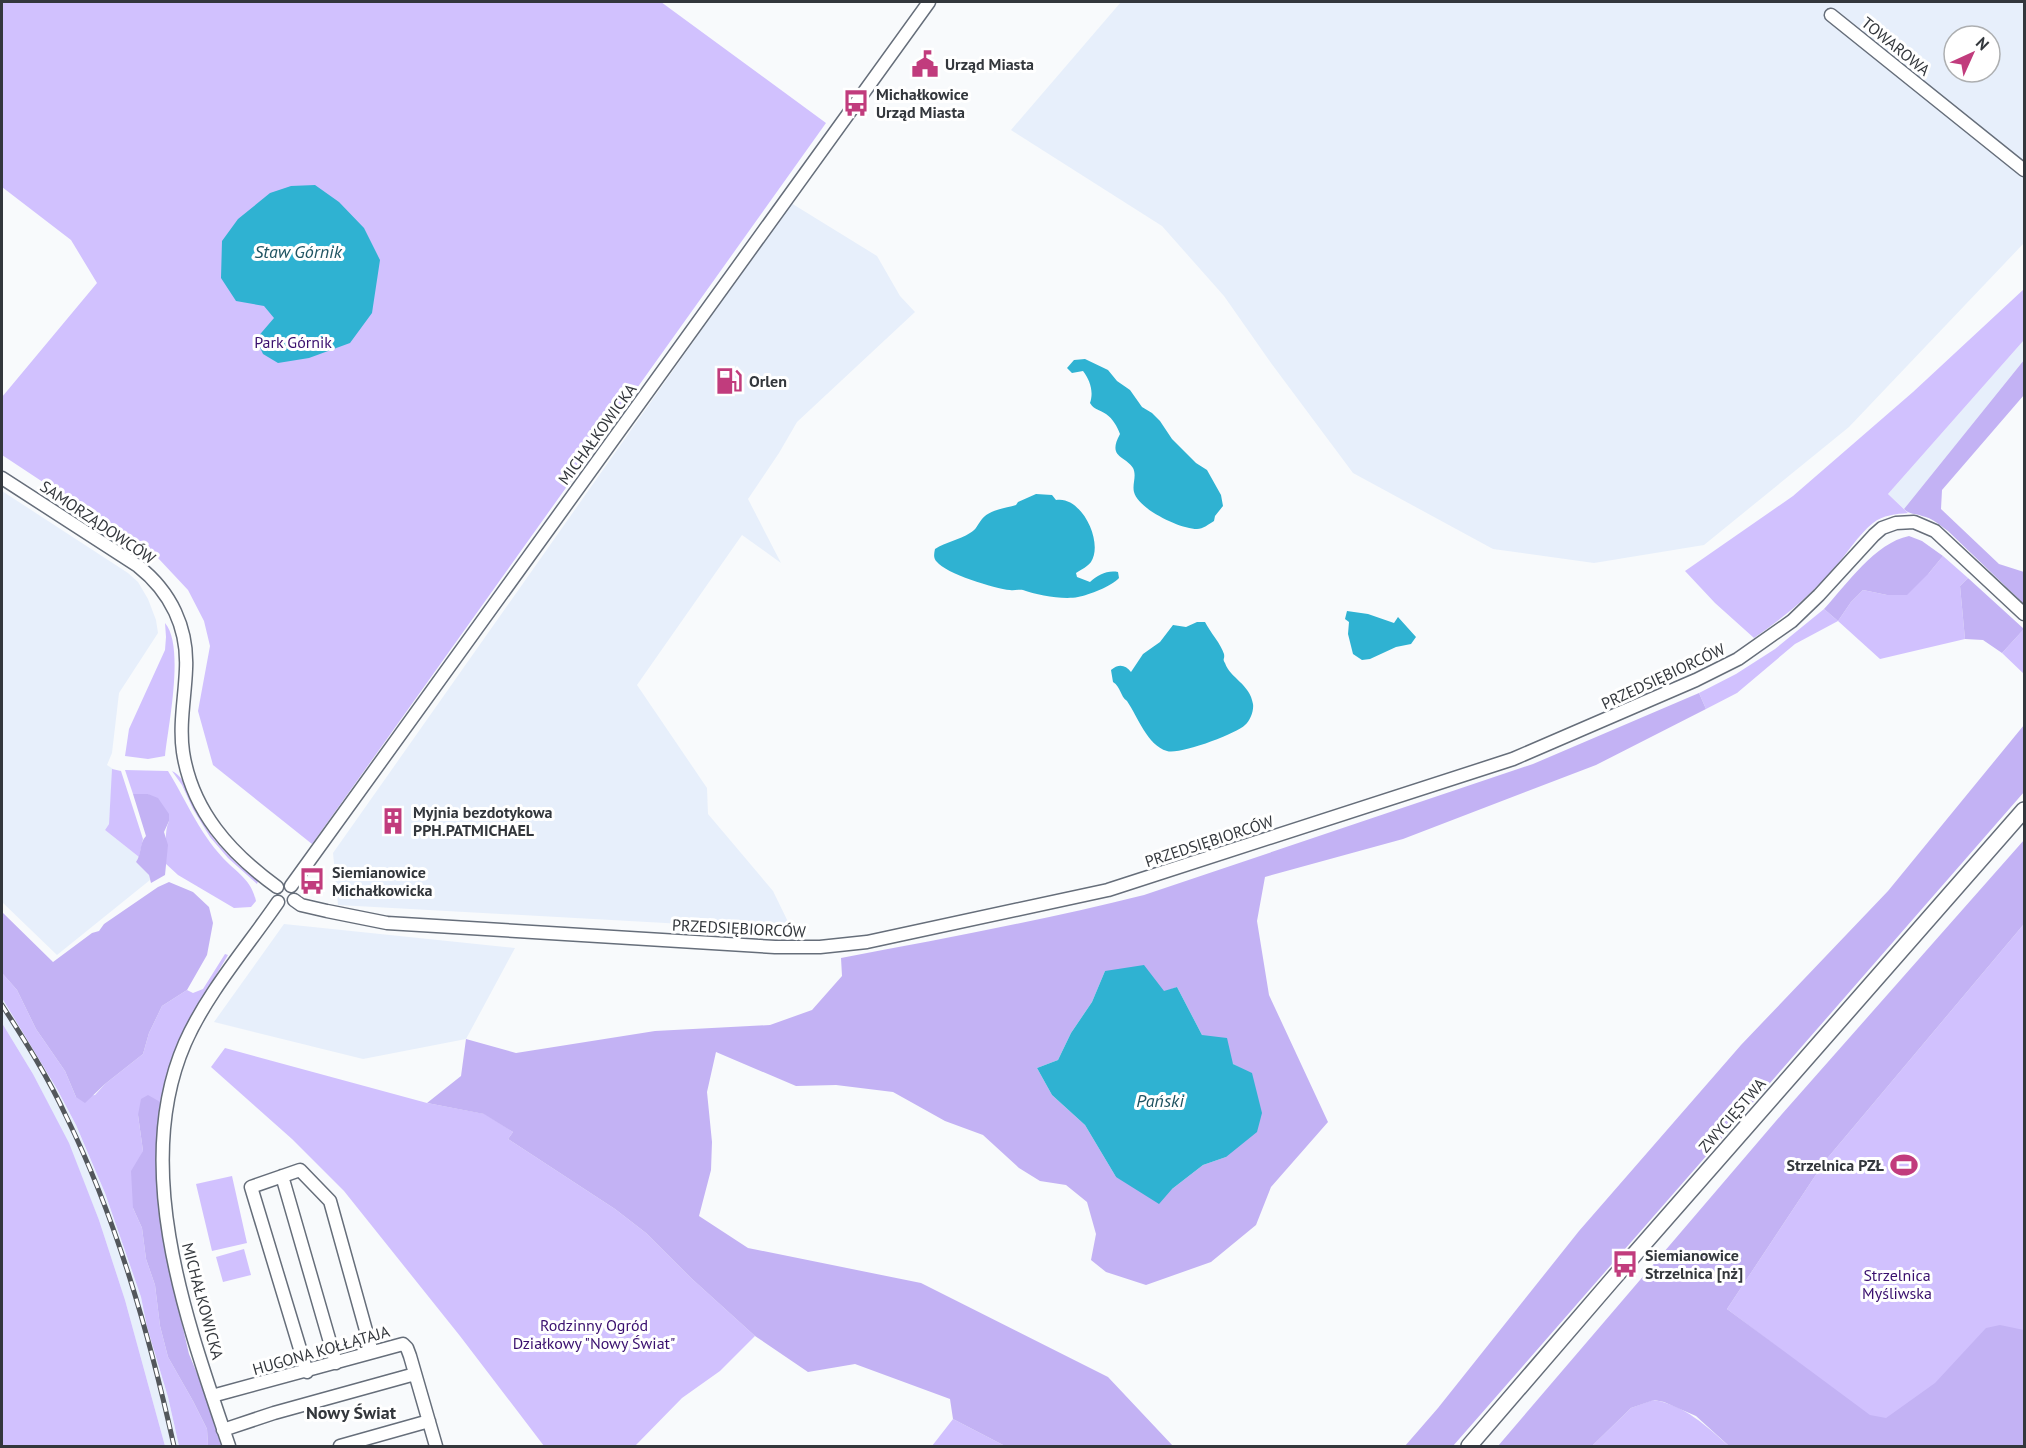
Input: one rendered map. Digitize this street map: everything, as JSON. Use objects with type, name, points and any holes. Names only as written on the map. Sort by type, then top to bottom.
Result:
[{"type":"main road","name":"ZWYCIĘSTWA","points":[[1469,1446],[2025,810]]},
{"type":"street","name":"MICHAŁKOWICKA","points":[[291,886],[929,2]]},
{"type":"street","name":"TOWAROWA","points":[[1831,15],[2025,170]]},
{"type":"street","name":"SAMORZĄDOWCÓW","points":[[2,478],[138,566],[153,578],[168,598],[179,620],[186,648],[182,740],[185,761],[194,791],[208,820],[224,842],[251,868],[277,887]]},
{"type":"street","name":"PRZEDSIĘBIORCÓW","points":[[294,900],[308,906],[367,920],[430,927],[775,947],[820,948],[867,942],[1108,890],[1478,771],[1558,741],[1713,672],[1762,644],[1820,595],[1874,535],[1882,528],[1896,523],[1914,522],[1935,531],[2025,614]]},
{"type":"street","points":[[285,884],[291,886],[296,895],[294,900],[285,905],[278,902],[274,895],[277,887],[285,884]]},
{"type":"street","name":"MICHAŁKOWICKA","points":[[229,1446],[183,1299],[169,1237],[164,1169],[166,1115],[177,1064],[191,1032],[278,902]]},
{"type":"street","points":[[307,1372],[251,1187],[300,1170],[330,1201],[372,1352]]},
{"type":"street","points":[[282,1176],[336,1363]]},
{"type":"street","name":"HUGONA KOŁŁĄTAJA","points":[[212,1396],[403,1344],[407,1348],[436,1446]]},
{"type":"street","points":[[223,1430],[274,1413],[415,1374]]},
{"type":"street","points":[[340,1446],[429,1421]]},
{"type":"shaded area","points":[[1121,2],[2024,2],[2024,243],[1849,427],[1704,545],[1594,563],[1493,549],[1353,473],[1224,296],[1162,226],[1011,130]]},
{"type":"shaded area","points":[[791,203],[877,256],[900,296],[915,312],[797,422],[748,499],[781,563],[742,535],[637,685],[707,788],[708,814],[773,891],[792,930],[338,905],[333,853]]},
{"type":"shaded area","points":[[2024,340],[2024,360],[1904,509],[1888,494]]},
{"type":"shaded area","points":[[2024,360],[2024,395],[1942,490],[1941,509],[1999,564],[2024,572],[2024,604],[1948,531],[1929,518],[1904,509]]},
{"type":"shaded area","points":[[2,491],[128,573],[138,582],[148,599],[158,633],[119,693],[112,753],[107,765],[113,769],[109,824],[105,830],[139,857],[136,862],[149,875],[150,880],[57,955],[2,902]]},
{"type":"shaded area","points":[[1909,536],[1922,541],[1943,556],[1907,595],[1887,595],[1863,590],[1851,602],[1838,621],[1824,609],[1873,556],[1897,540]]},
{"type":"shaded area","points":[[1968,578],[2024,629],[2002,653],[1983,640],[1965,639],[1960,586]]},
{"type":"shaded area","points":[[1699,693],[1706,709],[1596,765],[1403,839],[1265,877],[1257,921],[1269,995],[1328,1122],[1271,1187],[1256,1225],[1211,1262],[1146,1285],[1106,1272],[1091,1260],[1096,1234],[1087,1202],[1066,1185],[1040,1181],[1019,1168],[983,1135],[945,1121],[893,1092],[836,1085],[796,1086],[716,1052],[707,1092],[712,1142],[711,1170],[699,1216],[748,1248],[921,1283],[1108,1377],[1173,1446],[1005,1446],[953,1419],[950,1399],[855,1364],[808,1372],[755,1336],[691,1278],[646,1233],[615,1209],[508,1139],[513,1132],[484,1114],[427,1103],[461,1076],[466,1039],[516,1053],[655,1031],[770,1025],[812,1010],[842,976],[841,958],[1031,921],[1144,895],[1533,764]],"holes":[[[1105,971],[1164,992],[1177,987],[1202,1035],[1233,1064],[1252,1074],[1226,1157],[1203,1165],[1172,1189],[1116,1177],[1085,1125],[1052,1095],[1037,1068],[1058,1060],[1071,1033],[1092,1002]]]},
{"type":"shaded area","points":[[2024,725],[2024,792],[1453,1446],[1405,1446],[1579,1231],[1741,1045],[1888,891]]},
{"type":"shaded area","points":[[133,794],[148,794],[158,798],[169,814],[169,821],[164,832],[168,845],[165,875],[151,883],[149,875],[136,862],[146,836]]},
{"type":"shaded area","points":[[2024,840],[2024,924],[1825,1161],[1727,1309],[1870,1415],[1886,1418],[1935,1383],[1986,1328],[2000,1325],[2024,1330],[2024,1446],[1729,1446],[1696,1416],[1654,1400],[1631,1408],[1592,1446],[1498,1446],[1782,1114]]},
{"type":"shaded area","points":[[169,882],[193,892],[209,907],[213,923],[207,955],[187,990],[162,1006],[149,1033],[143,1054],[85,1103],[76,1097],[65,1071],[36,1029],[17,990],[2,973],[2,912],[53,962],[92,933],[99,931],[104,924]]},
{"type":"shaded area","points":[[284,924],[515,948],[466,1039],[363,1059],[214,1022]]},
{"type":"shaded area","points":[[2,998],[57,1089],[76,1125],[105,1193],[141,1297],[179,1446],[165,1446],[125,1300],[99,1220],[68,1143],[33,1074],[2,1023]]},
{"type":"shaded area","points":[[148,1095],[162,1103],[156,1173],[161,1226],[169,1268],[189,1354],[206,1395],[222,1446],[208,1446],[207,1429],[168,1357],[160,1326],[155,1285],[146,1259],[142,1228],[133,1208],[131,1171],[143,1151],[138,1115],[141,1099]]},
{"type":"green space","name":"Park Górnik","points":[[2,2],[661,2],[826,123],[312,844],[213,765],[198,711],[210,646],[204,621],[188,590],[158,558],[2,455],[2,397],[97,283],[71,240],[2,187]]},
{"type":"green space","points":[[2024,289],[2024,340],[1888,494],[1908,513],[1894,514],[1873,523],[1816,588],[1754,638],[1715,603],[1685,571],[1793,496],[1913,392]]},
{"type":"green space","points":[[1943,556],[1968,578],[1960,586],[1965,639],[1880,659],[1838,621],[1851,602],[1863,590],[1887,595],[1929,573]]},
{"type":"green space","points":[[1824,609],[1838,621],[1795,644],[1737,693],[1706,709],[1699,693],[1736,674],[1775,649]]},
{"type":"green space","points":[[165,623],[171,634],[175,667],[165,756],[148,759],[125,756],[129,729],[165,650]]},
{"type":"green space","points":[[2024,629],[2024,674],[2002,653]]},
{"type":"green space","points":[[112,769],[121,771],[143,839],[139,857],[105,830],[109,824]]},
{"type":"green space","points":[[125,770],[168,771],[210,842],[249,885],[256,901],[251,907],[234,908],[178,875],[165,863],[166,831],[169,821],[148,794],[133,794]]},
{"type":"green space","points":[[172,771],[183,782],[206,828],[230,856],[258,881],[257,884],[228,858],[210,837]]},
{"type":"green space","name":"Strzelnica Myśliwska","points":[[2024,924],[2024,1446],[1909,1446],[1727,1309],[1825,1161]]},
{"type":"green space","points":[[225,954],[228,955],[186,1025],[171,1063],[162,1103],[138,1115],[143,1151],[133,1208],[142,1228],[146,1259],[155,1285],[160,1326],[168,1357],[207,1429],[208,1446],[179,1446],[141,1297],[105,1193],[76,1125],[57,1089],[2,998],[2,973],[17,990],[36,1029],[65,1071],[76,1097],[95,1095],[105,1084],[143,1054],[149,1033],[162,1006],[187,990],[193,993],[203,989]]},
{"type":"green space","points":[[2,1023],[33,1074],[69,1143],[99,1220],[125,1300],[165,1446],[2,1446]]},
{"type":"green space","name":"Rodzinny Ogród Działkowy \"Nowy Świat\"","points":[[225,1048],[427,1103],[485,1114],[513,1132],[508,1139],[615,1209],[646,1233],[691,1278],[755,1336],[720,1371],[682,1398],[635,1446],[544,1446],[344,1191],[292,1139],[211,1067]]},
{"type":"green space","points":[[232,1176],[247,1243],[212,1251],[196,1184]]},
{"type":"green space","points":[[244,1249],[251,1275],[223,1282],[216,1257]]},
{"type":"green space","points":[[1653,1400],[1685,1411],[1729,1446],[1592,1446],[1631,1408]]},
{"type":"green space","points":[[953,1419],[1005,1446],[932,1446]]},
{"type":"water","name":"Staw Górnik","points":[[315,185],[339,202],[364,228],[380,260],[372,313],[350,343],[309,358],[278,363],[263,354],[256,339],[274,318],[264,306],[236,301],[221,278],[222,241],[238,219],[270,193],[291,186]]},
{"type":"water","points":[[1085,359],[1108,370],[1117,381],[1130,390],[1142,407],[1160,421],[1172,439],[1196,463],[1207,470],[1221,495],[1223,506],[1214,521],[1199,529],[1181,526],[1151,511],[1137,498],[1134,492],[1133,468],[1116,452],[1116,442],[1120,434],[1116,425],[1113,420],[1090,403],[1091,386],[1083,371],[1072,373],[1067,368],[1074,360]]},
{"type":"water","points":[[1036,494],[1052,495],[1056,500],[1065,500],[1074,505],[1088,522],[1095,543],[1094,553],[1091,562],[1076,573],[1077,577],[1090,582],[1103,574],[1118,572],[1119,578],[1116,581],[1078,597],[1058,597],[982,584],[950,571],[936,560],[935,549],[972,531],[989,513],[1016,505]]},
{"type":"water","points":[[1347,611],[1368,614],[1394,623],[1398,617],[1416,637],[1411,644],[1396,647],[1370,659],[1362,660],[1353,654],[1348,634],[1349,622],[1345,619]]},
{"type":"water","points":[[1197,622],[1205,622],[1223,650],[1224,660],[1231,673],[1248,691],[1253,704],[1252,713],[1240,729],[1195,747],[1167,751],[1148,737],[1118,686],[1113,682],[1111,670],[1121,666],[1131,672],[1143,654],[1160,642],[1173,625],[1186,627]]},
{"type":"water","name":"Pański","points":[[1144,965],[1164,991],[1177,987],[1202,1035],[1227,1038],[1233,1064],[1252,1073],[1262,1113],[1257,1132],[1226,1157],[1203,1165],[1172,1189],[1159,1204],[1116,1177],[1085,1125],[1052,1095],[1037,1068],[1058,1060],[1071,1033],[1092,1002],[1105,971]]},
{"type":"railway","points":[[2,1005],[52,1087],[101,1196],[130,1278],[154,1362],[174,1446]]},
{"type":"place","name":"Urząd Miasta","points":[[925,64]]},
{"type":"place","name":"Michałkowice Urząd Miasta","points":[[856,103]]},
{"type":"place","name":"Orlen","points":[[729,381]]},
{"type":"place","name":"Myjnia bezdotykowa PPH.PATMICHAEL","points":[[393,821]]},
{"type":"place","name":"Siemianowice Michałkowicka","points":[[312,881]]},
{"type":"place","name":"Strzelnica PZŁ","points":[[1904,1165]]},
{"type":"place","name":"Siemianowice Strzelnica [nż]","points":[[1625,1264]]},
{"type":"district","name":"Nowy Świat","points":[[351,1413]]}]
